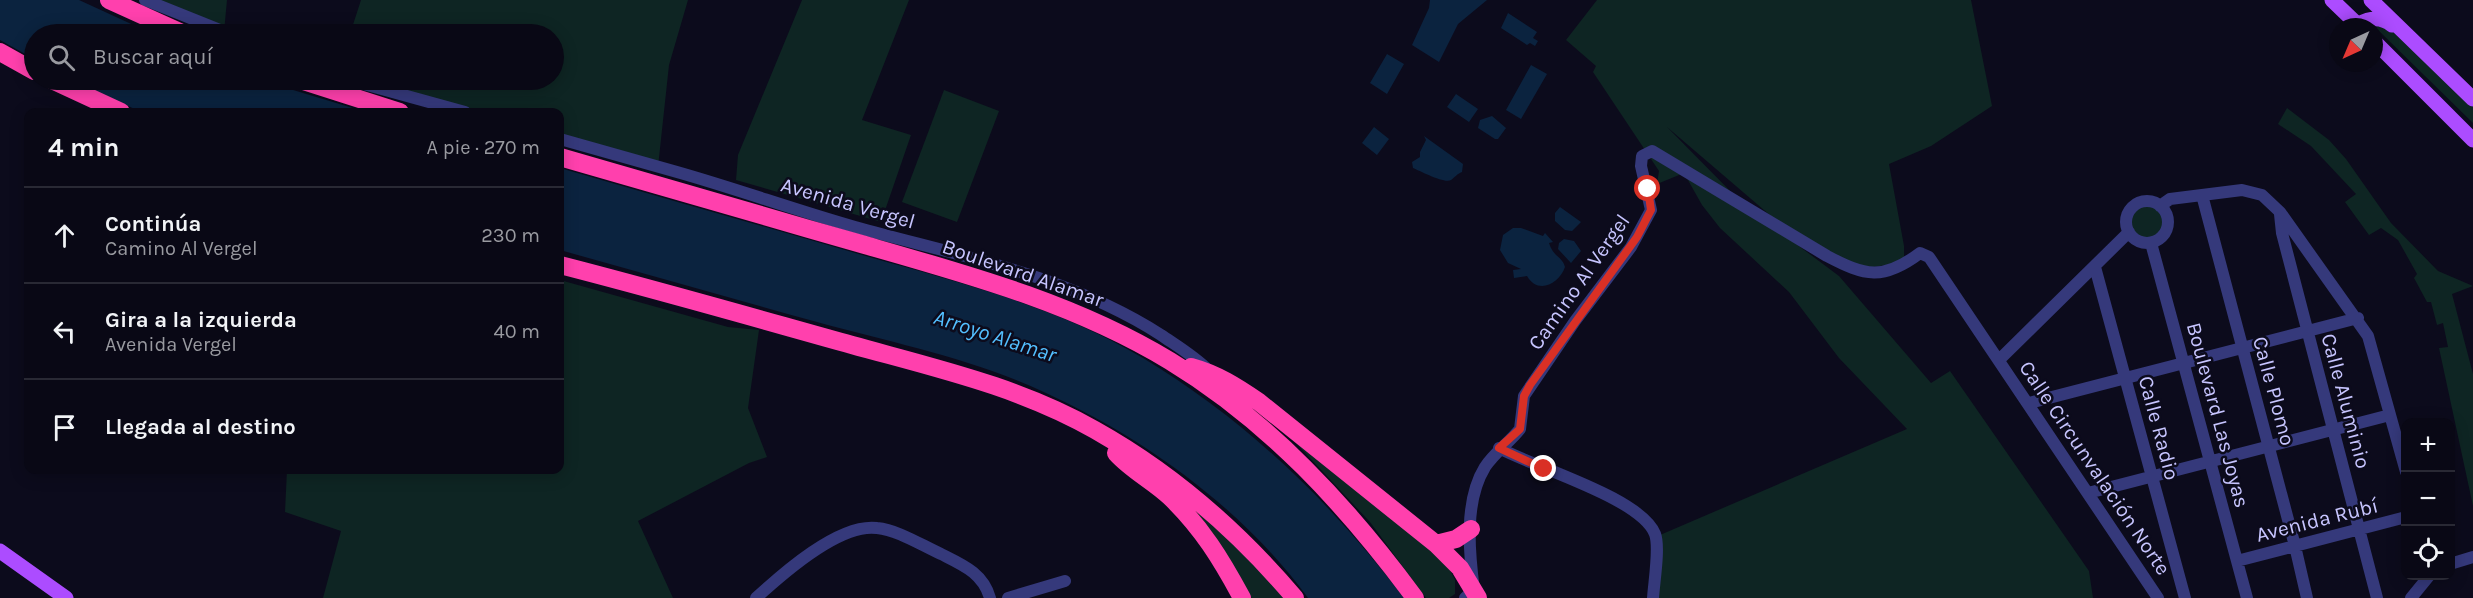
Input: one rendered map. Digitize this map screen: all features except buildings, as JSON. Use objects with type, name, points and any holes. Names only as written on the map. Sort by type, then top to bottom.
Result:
[{"type":"highway","points":[[109,0],[162,24]]},
{"type":"highway","points":[[0,52],[24,65]]},
{"type":"highway","points":[[74,90],[112,108]]},
{"type":"highway","points":[[330,90],[386,108]]},
{"type":"highway","name":"Boulevard Alamar","points":[[564,158],[1000,285],[1073,311],[1170,361],[1234,405],[1308,470],[1351,515],[1415,598]]},
{"type":"highway","points":[[564,266],[976,379],[1030,399],[1095,429],[1194,497],[1236,534],[1295,598]]},
{"type":"highway","points":[[1170,361],[1211,373],[1233,384],[1258,402],[1436,544],[1460,568],[1472,595]]},
{"type":"highway","points":[[1095,429],[1122,459],[1167,494],[1193,520],[1214,548],[1242,598]]},
{"type":"highway","points":[[1436,544],[1456,539],[1471,529]]},
{"type":"main road","points":[[2332,0],[2351,18]]},
{"type":"main road","points":[[2371,0],[2473,99]]},
{"type":"main road","points":[[2383,20],[2418,45]]},
{"type":"main road","points":[[2383,49],[2473,140]]},
{"type":"main road","points":[[0,550],[66,598]]},
{"type":"street","points":[[145,0],[203,24]]},
{"type":"street","points":[[346,90],[359,100]]},
{"type":"street","points":[[384,90],[450,108]]},
{"type":"street","name":"Avenida Vergel","points":[[564,140],[678,172],[853,226],[1014,269],[1060,285],[1143,323],[1185,351],[1211,373]]},
{"type":"street","name":"Camino Al Vergel","points":[[1472,595],[1471,529],[1477,487],[1485,468],[1499,448],[1520,429],[1524,396],[1530,385],[1631,247],[1646,222],[1651,210],[1641,165],[1642,156],[1652,151],[1856,271],[1870,273],[1891,269],[1903,265],[1920,253]]},
{"type":"street","points":[[2160,206],[2170,199],[2242,190],[2268,199],[2358,318],[2368,336],[2401,454]]},
{"type":"street","name":"Calle Plomo","points":[[2202,195],[2307,598]]},
{"type":"street","points":[[2148,201],[2160,206],[2167,217],[2168,224],[2163,236],[2151,243],[2139,241],[2129,232],[2127,220],[2131,209],[2148,201]]},
{"type":"street","name":"Calle Aluminio","points":[[2280,212],[2282,233],[2377,598]]},
{"type":"street","points":[[2000,359],[2129,232]]},
{"type":"street","name":"Boulevard Las Joyas","points":[[2151,243],[2247,598]]},
{"type":"street","name":"Calle Circunvalación Norte","points":[[1920,253],[1934,262],[2158,598]]},
{"type":"street","name":"Calle Radio","points":[[2095,267],[2185,598]]},
{"type":"street","points":[[2029,403],[2358,318]]},
{"type":"street","points":[[2088,493],[2390,415]]},
{"type":"street","points":[[1499,448],[1522,460],[1608,495],[1640,513],[1650,523],[1656,536],[1653,598]]},
{"type":"street","name":"Avenida Rubí","points":[[2237,561],[2401,518]]},
{"type":"street","points":[[756,598],[785,572],[814,551],[865,528],[878,528],[892,532],[966,566],[984,582],[990,598]]},
{"type":"street","points":[[2455,563],[2473,557]]},
{"type":"street","points":[[2411,598],[2426,580]]},
{"type":"street","points":[[1008,598],[1065,581]]},
{"type":"green space","points":[[145,0],[227,0],[225,24],[204,24]]},
{"type":"green space","points":[[361,0],[688,0],[669,65],[658,167],[564,140],[564,108],[450,108],[385,90],[564,90],[564,24],[353,24]]},
{"type":"green space","points":[[802,0],[909,0],[862,120],[911,135],[881,222],[736,180],[738,155]]},
{"type":"green space","points":[[1597,0],[1971,0],[1992,106],[1931,146],[1889,164],[1904,246],[1904,262],[1856,270],[1800,241],[1667,127],[1744,205],[1839,276],[1931,383],[1950,371],[2089,571],[2093,598],[1650,598],[1653,538],[1907,429],[1839,358],[1789,292],[1720,228],[1702,205],[1684,173],[1657,184],[1659,171],[1593,72],[1596,66],[1566,40]]},
{"type":"green space","points":[[2383,23],[2473,107],[2473,123],[2383,35]]},
{"type":"green space","points":[[944,90],[999,111],[957,222],[902,202]]},
{"type":"green space","points":[[2287,108],[2329,140],[2346,159],[2391,223],[2438,271],[2473,286],[2452,294],[2473,374],[2473,506],[2439,348],[2448,347],[2443,323],[2437,325],[2431,302],[2427,302],[2414,278],[2417,274],[2398,240],[2381,228],[2369,235],[2345,202],[2356,194],[2311,146],[2278,124]]},
{"type":"green space","points":[[2147,206],[2159,210],[2163,222],[2159,234],[2147,238],[2135,234],[2131,222],[2135,210]]},
{"type":"green space","points":[[564,281],[728,327],[759,330],[748,408],[767,457],[749,463],[638,521],[673,598],[323,598],[341,531],[285,512],[287,474],[564,474]]},
{"type":"green space","points":[[1294,441],[1423,540],[1448,566],[1455,580],[1455,594],[1449,598],[1426,598],[1370,522]]},
{"type":"green space","points":[[1182,494],[1288,598],[1246,598]]},
{"type":"water","points":[[0,0],[79,0],[131,24],[24,24],[24,53],[0,40]]},
{"type":"water","points":[[1430,0],[1487,0],[1458,24],[1439,62],[1412,45],[1429,8]]},
{"type":"water","points":[[1508,13],[1537,32],[1533,38],[1538,41],[1535,46],[1530,43],[1527,45],[1501,28]]},
{"type":"water","points":[[1387,54],[1404,64],[1387,94],[1370,83]]},
{"type":"water","points":[[1531,65],[1547,74],[1521,119],[1506,110]]},
{"type":"water","points":[[94,90],[293,90],[353,108],[132,108]]},
{"type":"water","points":[[1456,94],[1478,109],[1469,122],[1447,107]]},
{"type":"water","points":[[1492,116],[1506,128],[1498,139],[1478,128],[1480,120]]},
{"type":"water","points":[[1374,127],[1389,139],[1377,155],[1362,143]]},
{"type":"water","points":[[1424,136],[1463,164],[1462,172],[1448,181],[1413,168],[1412,162],[1420,157],[1426,140]]},
{"type":"water","name":"Arroyo Alamar","points":[[564,169],[975,287],[1044,311],[1111,340],[1181,382],[1252,436],[1317,497],[1347,529],[1404,598],[1308,598],[1254,535],[1223,506],[1156,455],[1083,411],[1019,381],[962,361],[564,251]]},
{"type":"water","points":[[1560,207],[1581,222],[1572,231],[1565,230],[1555,221],[1555,213]]},
{"type":"water","points":[[1513,228],[1521,228],[1543,236],[1545,233],[1553,242],[1549,243],[1551,248],[1565,267],[1558,278],[1542,286],[1532,282],[1527,276],[1514,278],[1513,270],[1521,269],[1508,263],[1500,250],[1503,235]]},
{"type":"water","points":[[1564,239],[1574,241],[1581,251],[1571,263],[1558,249],[1559,243]]},
{"type":"route","points":[[1544,469],[1499,448],[1520,429],[1524,396],[1530,385],[1631,247],[1646,222],[1651,210],[1648,189]]}]
